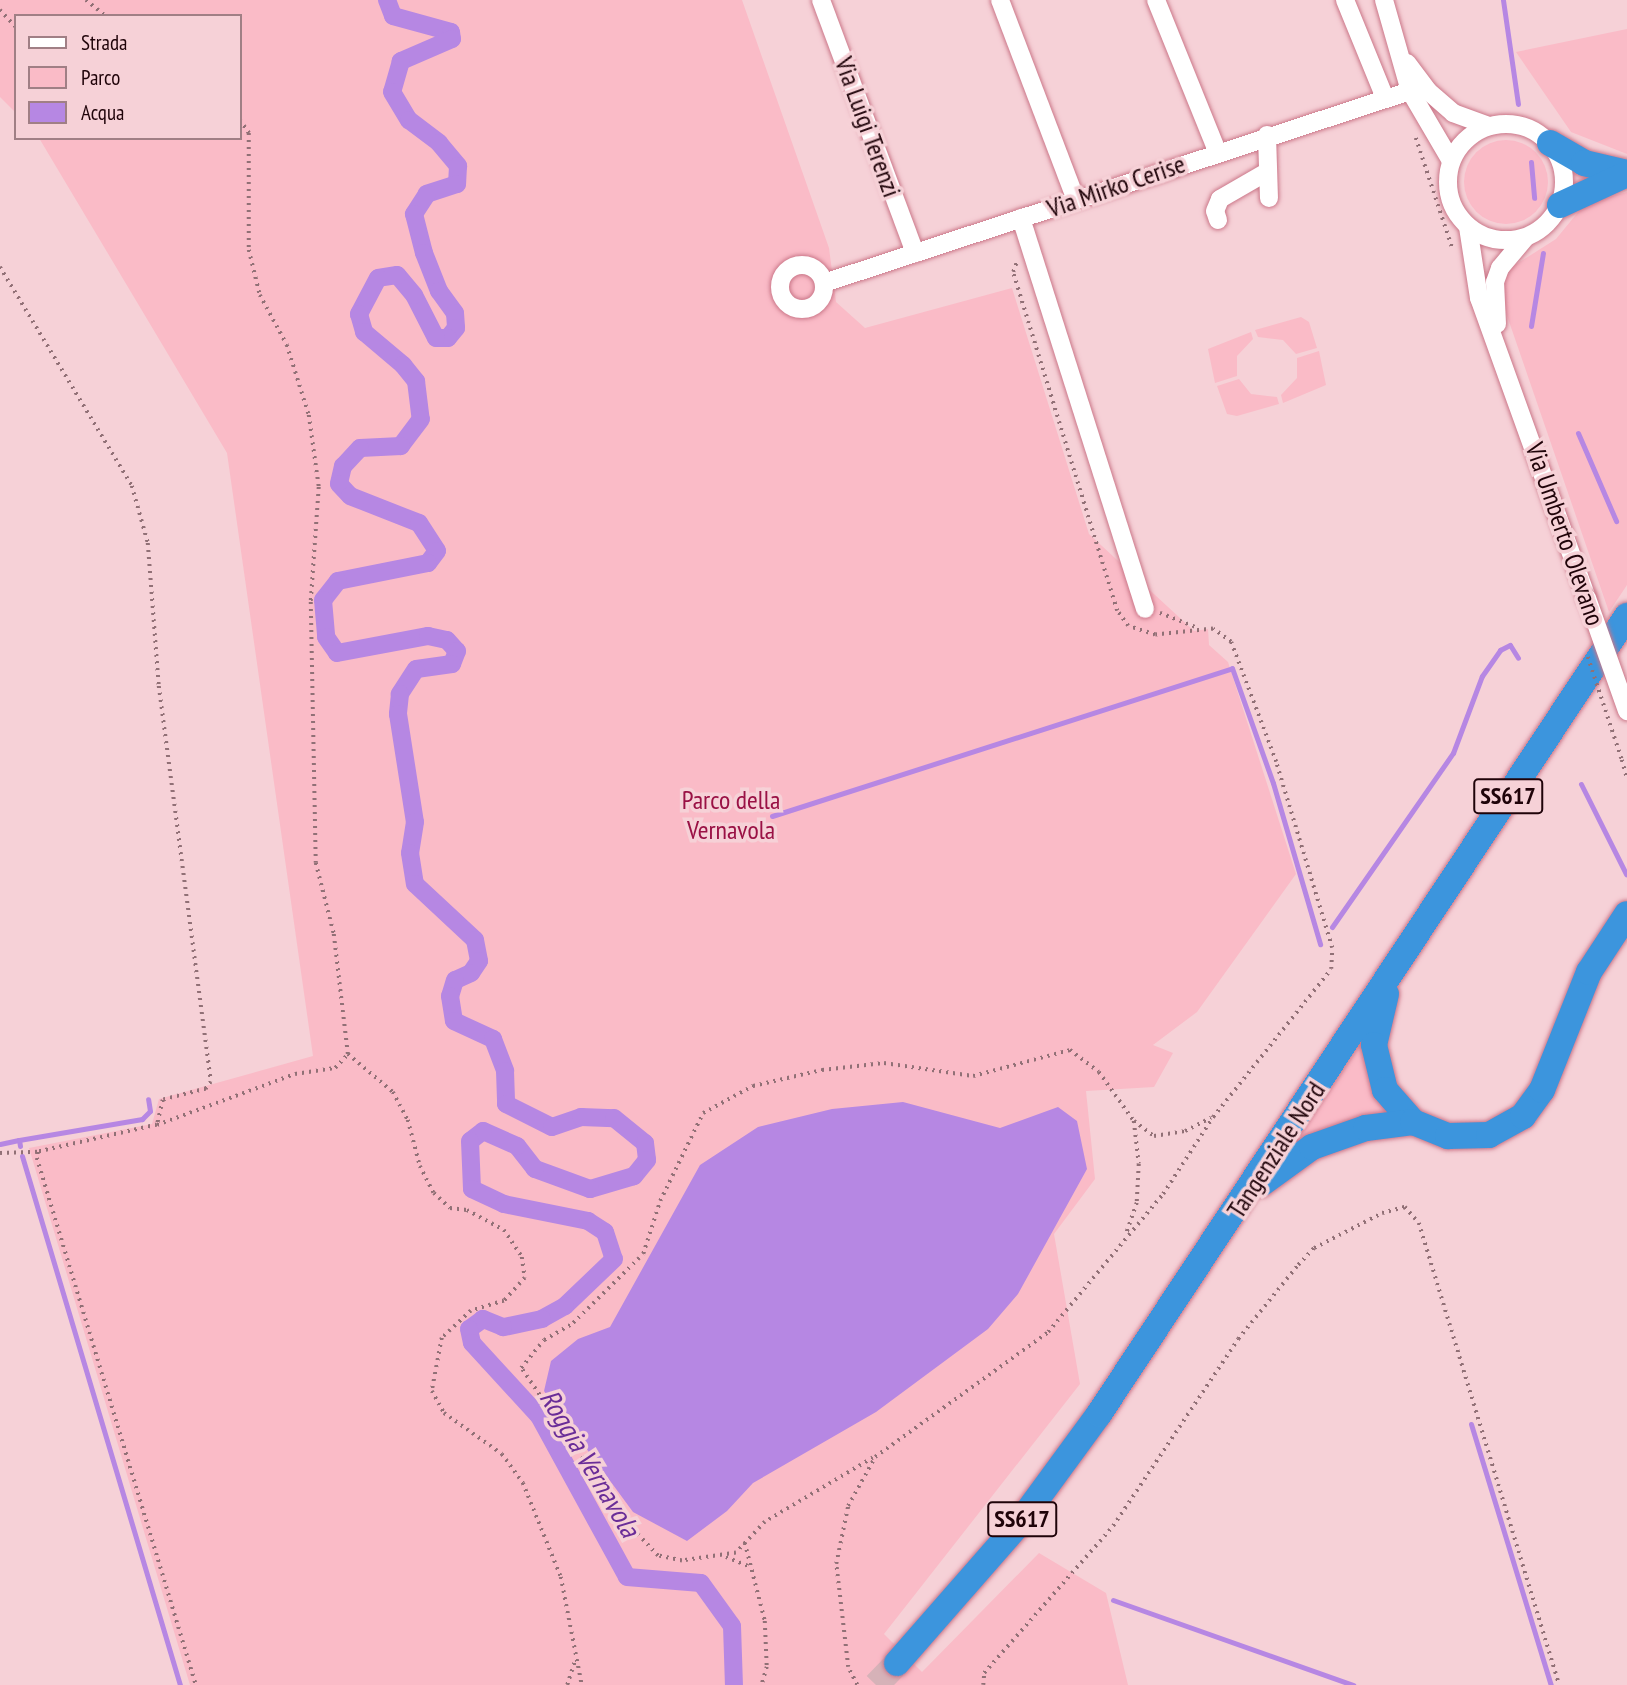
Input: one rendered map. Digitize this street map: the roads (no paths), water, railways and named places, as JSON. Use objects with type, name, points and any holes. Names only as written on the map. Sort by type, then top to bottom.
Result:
[{"type":"highway","points":[[1550,143],[1584,163],[1627,174]]},
{"type":"highway","points":[[1560,205],[1627,174]]},
{"type":"highway","name":"Tangenziale Nord","points":[[897,1664],[1017,1526],[1106,1404],[1627,616]]},
{"type":"highway","points":[[1390,977],[1374,1045],[1385,1090],[1413,1122],[1448,1136],[1489,1135],[1523,1116],[1542,1090],[1589,972],[1627,914]]},
{"type":"highway","points":[[1602,953],[1627,940]]},
{"type":"highway","points":[[1248,1193],[1312,1147],[1366,1128],[1413,1122]]},
{"type":"street","name":"Via Luigi Terenzi","points":[[821,0],[915,253]]},
{"type":"street","points":[[1000,0],[1076,200]]},
{"type":"street","points":[[1156,0],[1217,151]]},
{"type":"street","points":[[1345,0],[1385,98]]},
{"type":"street","points":[[1384,0],[1410,91],[1451,161],[1470,136],[1489,126],[1514,124],[1532,130],[1550,143],[1565,178],[1560,205]]},
{"type":"street","points":[[1401,54],[1428,92],[1453,113],[1489,126]]},
{"type":"street","name":"Via Mirko Cerise","points":[[824,283],[1217,151],[1410,91]]},
{"type":"street","points":[[1267,135],[1265,173],[1269,198]]},
{"type":"street","name":"Via Umberto Olevano","points":[[1451,161],[1450,199],[1468,227],[1479,298],[1504,358],[1627,710]]},
{"type":"street","points":[[1218,220],[1215,211],[1220,200],[1265,173]]},
{"type":"street","name":"Via Umberto Olevano","points":[[1504,358],[1494,306],[1495,282],[1500,268],[1525,238],[1544,227],[1560,205]]},
{"type":"street","points":[[1021,218],[1145,609]]},
{"type":"street","points":[[1468,227],[1491,239],[1525,238]]},
{"type":"water","points":[[903,1102],[1000,1128],[1058,1107],[1077,1121],[1087,1169],[1018,1294],[988,1329],[876,1412],[753,1483],[727,1511],[687,1541],[633,1512],[544,1391],[551,1361],[578,1339],[610,1327],[700,1165],[758,1127],[832,1109]]},
{"type":"waterway","name":"Roggia Vernavola","points":[[387,0],[393,16],[451,32],[452,39],[401,61],[392,92],[409,120],[439,143],[458,166],[457,184],[427,194],[414,214],[424,253],[439,291],[455,313],[456,328],[448,338],[436,338],[414,295],[397,275],[378,278],[359,314],[364,332],[403,365],[416,381],[421,419],[401,446],[360,448],[343,466],[339,484],[350,496],[419,523],[437,551],[428,563],[338,581],[323,600],[326,637],[337,653],[428,636],[447,640],[457,651],[452,664],[416,669],[400,694],[398,714],[415,822],[410,853],[415,884],[475,940],[479,961],[471,973],[455,980],[450,996],[454,1021],[493,1039],[505,1071],[506,1104],[552,1127],[581,1117],[614,1118],[645,1143],[647,1160],[634,1176],[590,1189],[535,1169],[517,1146],[483,1131],[470,1141],[472,1189],[504,1204],[588,1221],[605,1232],[614,1259],[565,1306],[542,1319],[503,1327],[483,1319],[469,1329],[472,1343],[539,1416],[627,1577],[701,1583],[732,1626],[734,1685]]},
{"type":"waterway","points":[[1503,0],[1518,104]]},
{"type":"waterway","points":[[1531,162],[1534,198]]},
{"type":"waterway","points":[[1531,326],[1543,253]]},
{"type":"waterway","points":[[1578,433],[1616,521]]},
{"type":"waterway","points":[[1332,927],[1453,753],[1482,676],[1500,650],[1510,645],[1518,658]]},
{"type":"waterway","points":[[772,816],[1232,668],[1273,783],[1320,944]]},
{"type":"waterway","points":[[1581,784],[1626,874]]},
{"type":"waterway","points":[[20,1146],[19,1140],[142,1119],[150,1111],[148,1099]]},
{"type":"waterway","points":[[0,1144],[19,1140]]},
{"type":"waterway","points":[[22,1156],[180,1685]]},
{"type":"waterway","points":[[1471,1424],[1551,1685]]},
{"type":"waterway","points":[[1113,1600],[1353,1685]]},
{"type":"tunnel","points":[[876,1685],[897,1663]]},
{"type":"park label","name":"Parco della Vernavola","points":[[731,815]]}]
